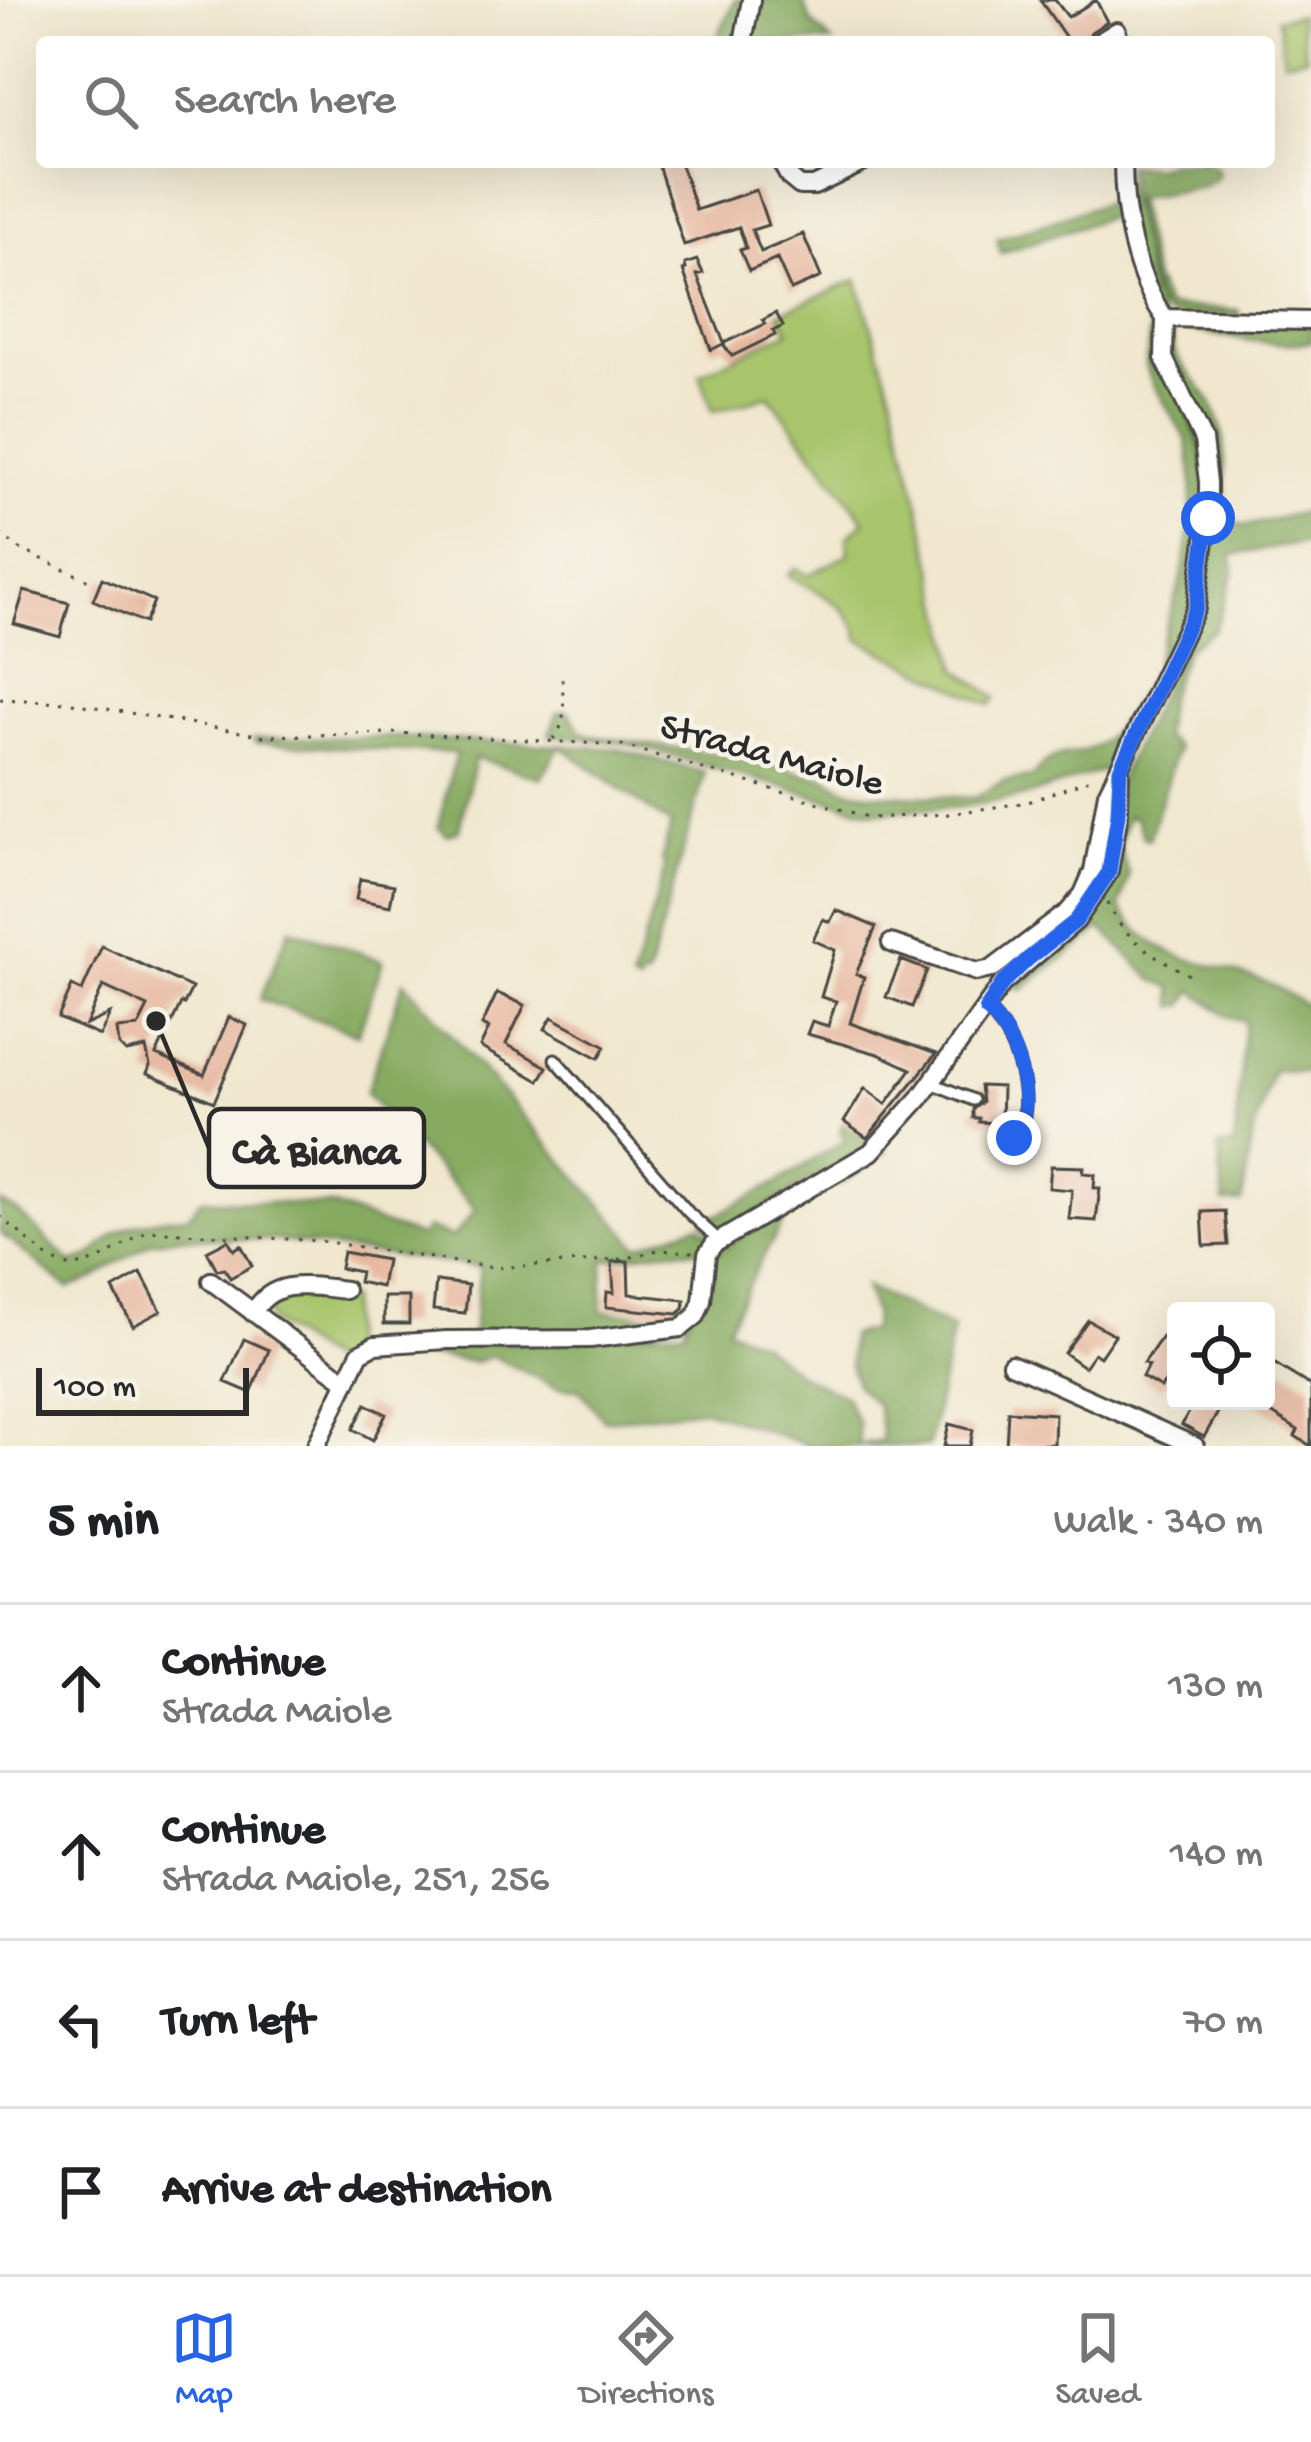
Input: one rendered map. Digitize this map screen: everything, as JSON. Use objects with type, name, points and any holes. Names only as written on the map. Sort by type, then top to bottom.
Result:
[{"type":"street","points":[[744,36],[752,0]]},
{"type":"street","points":[[784,168],[800,186],[814,186],[852,168]]},
{"type":"street","points":[[891,943],[977,972],[1004,962],[1068,912],[1093,871],[1107,793],[1196,608],[1208,518],[1203,440],[1164,358],[1166,318],[1148,295],[1123,190],[1123,168]]},
{"type":"street","points":[[1166,318],[1311,321]]},
{"type":"street","points":[[316,1446],[360,1353],[375,1345],[590,1339],[681,1328],[695,1316],[702,1301],[713,1247],[871,1152],[932,1083],[1002,984],[1076,921],[1102,884],[1115,847],[1120,769]]},
{"type":"street","points":[[212,1281],[346,1381]]},
{"type":"street","points":[[253,1313],[268,1294],[282,1288],[345,1290]]},
{"type":"street","points":[[1011,1364],[1196,1446]]},
{"type":"lane","points":[[986,1009],[1005,1030],[1022,1071],[1022,1128],[1014,1138]]},
{"type":"lane","points":[[554,1058],[713,1247]]},
{"type":"lane","points":[[932,1083],[973,1100]]},
{"type":"path","points":[[0,534],[20,550],[93,583]]},
{"type":"path","points":[[552,740],[560,732],[564,712],[562,670]]},
{"type":"path","name":"Strada Maiole","points":[[0,698],[66,702],[264,736],[396,733],[621,745],[871,818],[949,814],[1028,802],[1120,769]]},
{"type":"path","points":[[1102,884],[1123,930],[1190,976]]},
{"type":"path","points":[[0,1216],[52,1261],[73,1267],[98,1260],[148,1231],[321,1241],[496,1268],[713,1247]]},
{"type":"green space","points":[[735,0],[802,0],[812,23],[826,36],[718,36]]},
{"type":"green space","points":[[1299,15],[1306,57],[1284,61],[1277,18]]},
{"type":"green space","points":[[1111,168],[1121,168],[1161,318],[1157,340],[1200,442],[1204,482],[1192,605],[1116,766],[1026,796],[962,807],[872,812],[622,742],[549,735],[558,712],[568,711],[590,736],[716,754],[827,778],[844,789],[873,794],[975,798],[1003,781],[1032,777],[1057,756],[1089,749],[1106,738],[1157,667],[1182,576],[1191,526],[1187,441],[1150,378],[1146,364],[1151,319],[1134,293],[1111,216],[1001,253],[997,239],[1114,200]]},
{"type":"green space","points":[[1127,168],[1215,168],[1218,177],[1203,187],[1136,198],[1154,280],[1167,307],[1238,310],[1240,315],[1168,316],[1150,293]]},
{"type":"green space","points":[[857,280],[893,396],[958,669],[996,698],[991,705],[860,640],[842,608],[788,575],[796,568],[808,575],[849,554],[847,537],[865,521],[769,395],[713,412],[700,374],[789,331],[779,313]]},
{"type":"green space","points":[[1311,323],[1311,342],[1294,343],[1174,328],[1178,359],[1210,401],[1221,430],[1228,521],[1247,526],[1311,510],[1311,542],[1232,555],[1234,572],[1215,629],[1187,648],[1168,695],[1163,736],[1177,748],[1149,839],[1143,837],[1136,818],[1127,816],[1119,847],[1129,874],[1119,907],[1151,941],[1186,959],[1269,984],[1311,1009],[1311,1087],[1307,1072],[1273,1070],[1253,1134],[1242,1202],[1224,1203],[1218,1147],[1234,1146],[1245,1021],[1227,1016],[1193,990],[1184,1005],[1174,1006],[1172,987],[1153,980],[1101,928],[1020,990],[1013,983],[1080,924],[1112,794],[1200,609],[1212,481],[1166,358],[1166,325]]},
{"type":"green space","points":[[398,737],[618,749],[705,773],[647,978],[642,977],[639,985],[632,981],[665,869],[662,859],[671,825],[560,746],[541,778],[475,758],[459,830],[447,835],[438,827],[456,753],[255,743],[254,739]]},
{"type":"green space","points":[[290,928],[383,961],[358,1034],[260,999]]},
{"type":"green space","points":[[404,981],[638,1246],[698,1225],[715,1239],[705,1252],[667,1251],[604,1260],[601,1311],[687,1319],[649,1330],[472,1338],[480,1267],[275,1240],[178,1237],[151,1242],[91,1280],[68,1288],[0,1233],[0,1202],[18,1212],[71,1263],[90,1256],[129,1227],[188,1216],[201,1199],[332,1206],[420,1237],[427,1228],[452,1238],[476,1210],[366,1093]]},
{"type":"green space","points":[[842,1124],[872,1144],[719,1236],[703,1222],[846,1140],[840,1132]]},
{"type":"green space","points":[[880,1149],[886,1152],[846,1181],[794,1204],[727,1328],[760,1342],[800,1375],[845,1396],[858,1423],[859,1445],[882,1440],[877,1405],[857,1386],[850,1365],[850,1335],[871,1330],[874,1317],[865,1287],[953,1329],[928,1446],[810,1446],[704,1409],[604,1420],[579,1389],[558,1388],[492,1356],[475,1362],[378,1350],[684,1330],[711,1256]]},
{"type":"green space","points":[[294,1290],[349,1299],[348,1351],[342,1370],[271,1322],[266,1303]]},
{"type":"building","points":[[1040,0],[1055,0],[1068,17],[1096,0],[1107,22],[1089,36],[1065,36]]},
{"type":"building","points":[[659,168],[682,168],[696,210],[756,190],[768,225],[752,230],[761,252],[803,234],[821,277],[791,290],[777,259],[749,271],[740,250],[746,248],[739,227],[684,245]]},
{"type":"building","points":[[697,260],[703,273],[697,275],[724,343],[765,324],[763,320],[776,313],[783,326],[773,331],[775,335],[732,356],[723,344],[711,350],[683,270],[685,264]]},
{"type":"building","points":[[102,578],[154,601],[145,623],[93,600]]},
{"type":"building","points":[[24,591],[69,603],[60,637],[14,624]]},
{"type":"building","points":[[360,879],[394,885],[390,906],[356,899]]},
{"type":"building","points":[[836,910],[876,927],[856,974],[864,977],[850,1023],[936,1054],[867,1138],[844,1122],[865,1088],[886,1104],[911,1069],[878,1054],[807,1034],[812,1021],[828,1026],[836,1001],[821,997],[835,950],[813,940],[823,919],[830,922]]},
{"type":"building","points":[[102,946],[192,988],[156,1055],[204,1075],[229,1017],[247,1025],[214,1102],[147,1074],[146,1048],[126,1052],[119,1045],[117,1029],[138,1027],[148,1007],[103,986],[86,1025],[110,1014],[100,1036],[58,1018],[72,986],[82,991]]},
{"type":"building","points":[[901,960],[927,970],[912,1007],[886,997]]},
{"type":"building","points":[[497,993],[525,1005],[506,1044],[547,1067],[539,1081],[480,1047],[489,1028],[482,1025]]},
{"type":"building","points":[[552,1017],[606,1046],[599,1058],[545,1029]]},
{"type":"building","points":[[980,1086],[1002,1087],[1001,1123],[973,1118],[973,1109],[982,1102]]},
{"type":"building","points":[[1051,1166],[1084,1167],[1083,1173],[1095,1174],[1094,1188],[1100,1188],[1096,1221],[1069,1219],[1072,1190],[1049,1188]]},
{"type":"building","points":[[1225,1211],[1228,1245],[1204,1246],[1202,1212]]},
{"type":"building","points":[[228,1240],[234,1250],[241,1245],[252,1266],[230,1278],[225,1269],[217,1270],[207,1251]]},
{"type":"building","points":[[343,1252],[386,1260],[381,1287],[358,1282],[360,1272],[340,1268]]},
{"type":"building","points":[[628,1261],[629,1294],[685,1300],[684,1309],[678,1314],[606,1307],[607,1292],[614,1293],[612,1262]]},
{"type":"building","points":[[141,1273],[161,1311],[133,1326],[113,1289]]},
{"type":"building","points":[[436,1281],[468,1285],[465,1313],[433,1310]]},
{"type":"building","points":[[384,1297],[409,1297],[409,1324],[384,1324]]},
{"type":"building","points":[[1088,1320],[1115,1335],[1100,1357],[1094,1353],[1084,1367],[1064,1353]]},
{"type":"building","points":[[1162,1337],[1167,1340],[1167,1380],[1161,1388],[1142,1377],[1148,1365],[1144,1363]]},
{"type":"building","points":[[244,1339],[269,1350],[251,1393],[225,1382]]},
{"type":"building","points":[[1275,1364],[1311,1386],[1311,1446],[1295,1436],[1298,1430],[1266,1410],[1275,1410]]},
{"type":"building","points":[[366,1404],[386,1414],[373,1440],[353,1429]]},
{"type":"building","points":[[1190,1410],[1219,1410],[1204,1437],[1182,1425]]},
{"type":"building","points":[[1008,1411],[1055,1414],[1054,1444],[1006,1446]]},
{"type":"building","points":[[949,1424],[973,1430],[970,1446],[944,1446]]},
{"type":"place","name":"Cà Bianca","points":[[156,1021]]},
{"type":"route","points":[[1014,1138],[1022,1128],[1022,1071],[1005,1030],[986,1009],[1002,984],[1076,921],[1109,872],[1120,769],[1196,608],[1208,518]]}]
